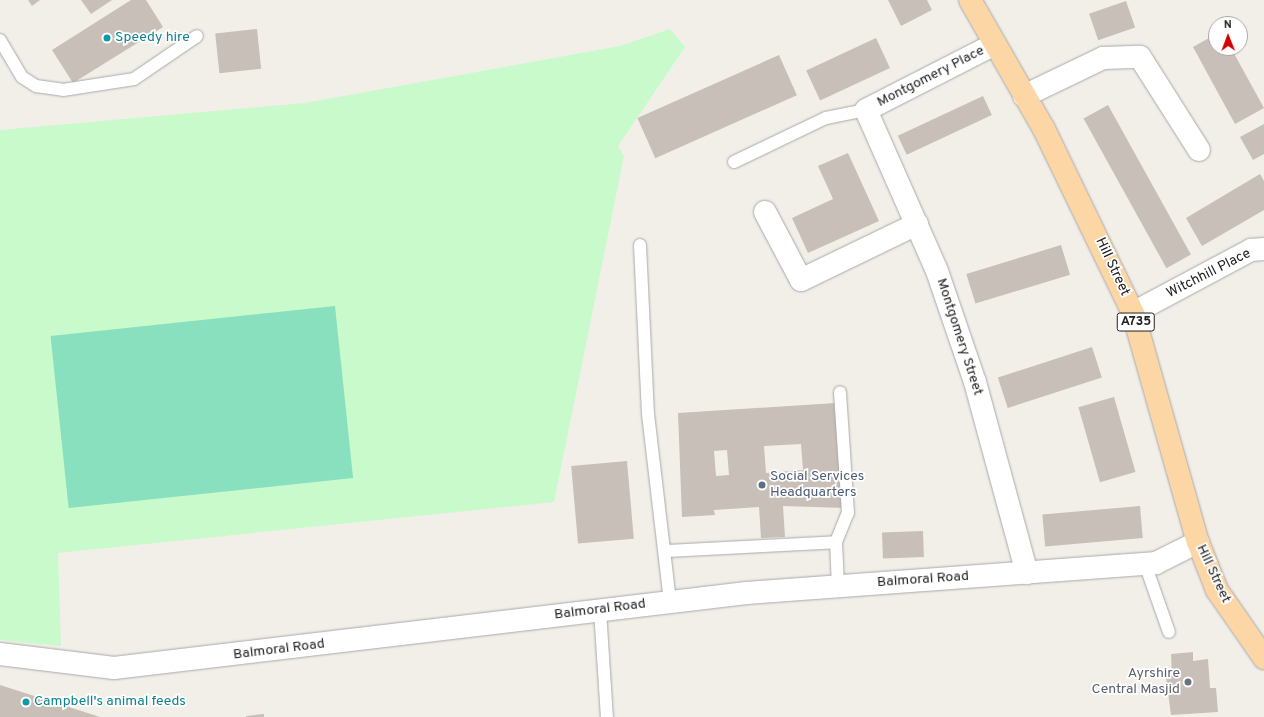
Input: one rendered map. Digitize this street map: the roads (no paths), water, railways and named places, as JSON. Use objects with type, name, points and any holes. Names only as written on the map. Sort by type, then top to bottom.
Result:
[{"type":"main road","name":"Hill Street","points":[[970,0],[1024,96],[1133,313],[1198,542],[1217,590],[1264,658]]},
{"type":"street","name":"Montgomery Place","points":[[866,110],[995,44]]},
{"type":"street","points":[[1024,96],[1103,58],[1140,57],[1199,150]]},
{"type":"street","name":"Montgomery Street","points":[[866,110],[938,271],[975,382],[1027,573]]},
{"type":"street","points":[[765,212],[801,280],[917,224]]},
{"type":"street","name":"Witchhill Place","points":[[1133,313],[1251,250],[1264,249]]},
{"type":"street","name":"Balmoral Road","points":[[0,654],[114,668],[670,601],[838,586],[1156,563],[1198,542]]},
{"type":"lane","points":[[0,40],[22,77],[36,86],[63,90],[134,79],[197,36]]},
{"type":"lane","points":[[734,162],[826,118],[866,110]]},
{"type":"lane","points":[[640,245],[648,414],[666,551],[670,601]]},
{"type":"lane","points":[[838,586],[836,542],[848,513],[840,392]]},
{"type":"lane","points":[[666,551],[836,542]]},
{"type":"lane","points":[[1145,564],[1169,632]]},
{"type":"lane","points":[[600,610],[607,717]]},
{"type":"place","name":"Speedy hire","points":[[107,38]]},
{"type":"place","name":"Social Services Headquarters","points":[[762,485]]},
{"type":"place","name":"Ayrshire Central Masjid","points":[[1188,682]]},
{"type":"place","name":"Campbell's animal feeds","points":[[26,702]]}]
